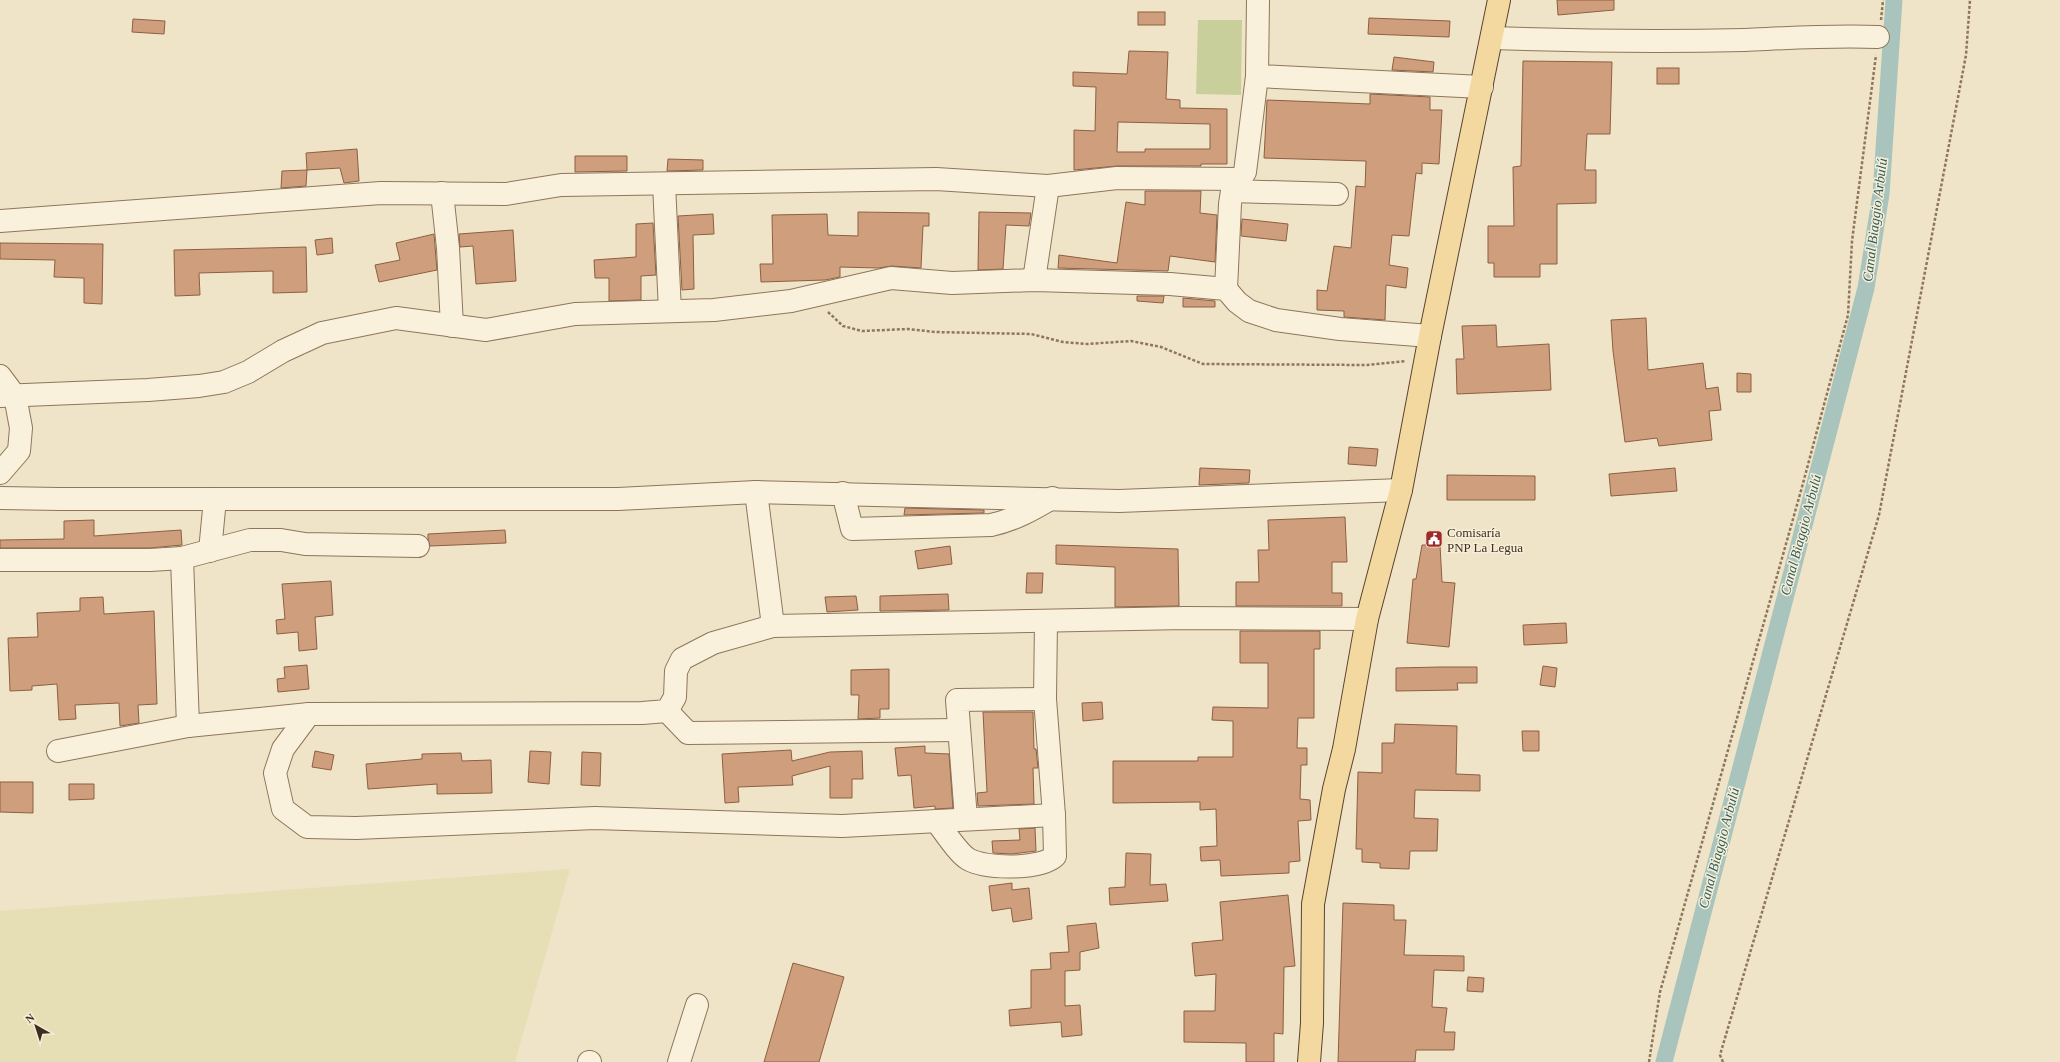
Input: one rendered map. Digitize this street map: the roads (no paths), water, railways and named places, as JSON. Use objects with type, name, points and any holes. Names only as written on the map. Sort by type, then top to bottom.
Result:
[{"type":"main road","points":[[1309,1062],[1312,1023],[1313,904],[1334,789],[1344,749],[1367,620],[1401,490],[1430,336],[1500,0]]},
{"type":"street","points":[[1226,289],[1230,204],[1236,185],[1245,172],[1257,76],[1258,0]]},
{"type":"street","points":[[1492,38],[1598,41],[1745,40],[1834,35],[1878,37]]},
{"type":"street","points":[[1257,76],[1482,87]]},
{"type":"street","points":[[0,221],[381,193],[506,194],[561,186],[936,179],[1048,186],[1117,178],[1236,185],[1337,194]]},
{"type":"street","points":[[664,184],[670,311]]},
{"type":"street","points":[[1034,280],[1048,186]]},
{"type":"street","points":[[442,194],[448,248],[452,326]]},
{"type":"street","points":[[7,396],[199,386],[224,382],[248,372],[283,351],[322,333],[396,318],[486,330],[575,314],[714,310],[791,301],[891,278],[952,283],[1034,280],[1170,284],[1226,289],[1249,311],[1276,320],[1340,330],[1430,336]]},
{"type":"street","points":[[0,376],[21,428],[19,450],[0,472]]},
{"type":"street","points":[[0,498],[618,499],[756,492],[1052,498],[1119,501],[1401,490]]},
{"type":"street","points":[[756,492],[773,626]]},
{"type":"street","points":[[842,493],[852,529],[991,525],[1015,518],[1052,498]]},
{"type":"street","points":[[210,551],[215,499]]},
{"type":"street","points":[[0,560],[150,560],[182,558],[250,540],[281,540],[305,544],[418,546]]},
{"type":"street","points":[[182,558],[188,726]]},
{"type":"street","points":[[667,711],[675,697],[676,672],[682,659],[713,644],[773,626],[1185,618],[1367,620]]},
{"type":"street","points":[[936,821],[966,858],[975,862],[991,866],[1028,865],[1044,863],[1055,856],[1054,815],[1045,699],[1046,621]]},
{"type":"street","points":[[966,819],[957,700],[1045,699]]},
{"type":"street","points":[[58,751],[188,726],[309,714],[642,713],[667,711],[688,732],[959,730]]},
{"type":"street","points":[[309,714],[283,749],[275,773],[283,809],[307,827],[356,828],[595,818],[842,826],[1054,815]]},
{"type":"street","points":[[679,1062],[697,1005]]},
{"type":"waterway","name":"Canal Biaggio Arbulú","points":[[1664,1062],[1866,288],[1881,194],[1894,0]]},
{"type":"place","name":"Comisaría PNP La Legua","points":[[1434,539]]}]
